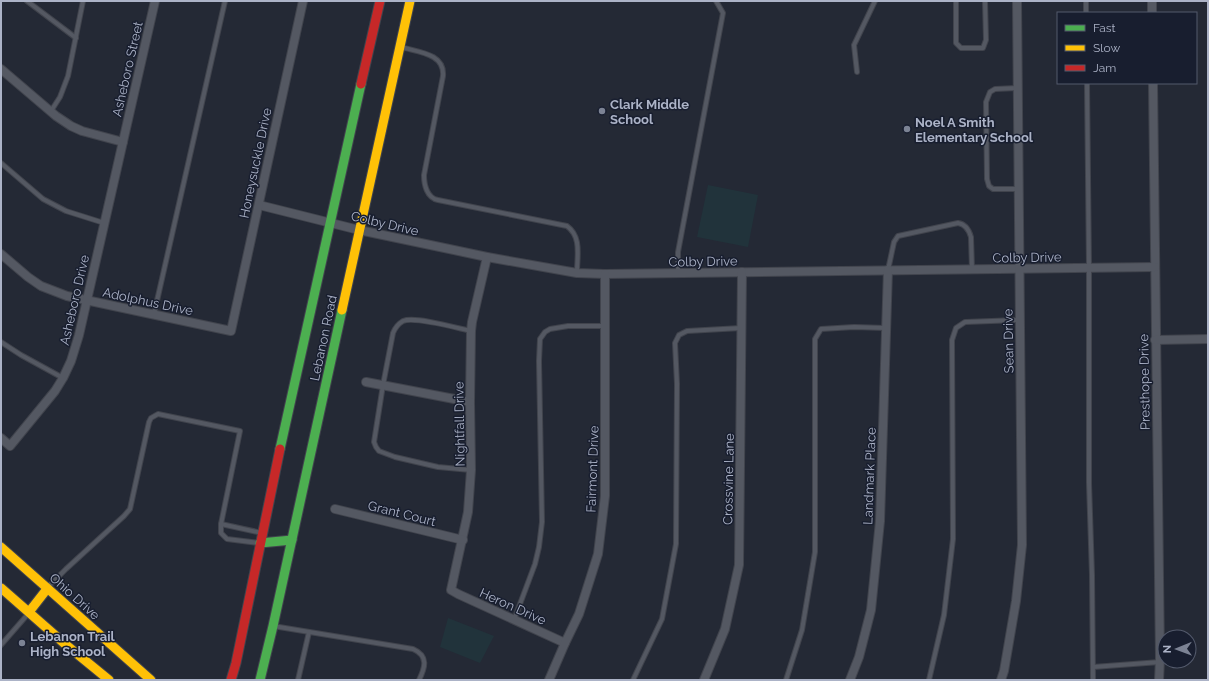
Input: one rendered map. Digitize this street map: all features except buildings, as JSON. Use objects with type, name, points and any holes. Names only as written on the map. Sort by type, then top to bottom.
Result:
[{"type":"main road","name":"Lebanon Road","points":[[231,680],[236,663],[261,538],[330,222],[380,1]]},
{"type":"main road","name":"Lebanon Road","points":[[260,680],[410,1]]},
{"type":"main road","points":[[261,538],[292,540]]},
{"type":"main road","name":"Ohio Drive","points":[[1,547],[151,680]]},
{"type":"main road","points":[[1,588],[109,680]]},
{"type":"main road","points":[[29,612],[47,589]]},
{"type":"street","name":"Asheboro Street","points":[[123,142],[155,1]]},
{"type":"street","name":"Honeysuckle Drive","points":[[231,331],[303,1]]},
{"type":"street","name":"Sean Drive","points":[[1001,680],[1016,601],[1022,545],[1017,1]]},
{"type":"street","points":[[1152,1],[1152,12]]},
{"type":"street","points":[[1,69],[50,111],[71,126],[82,131],[123,142]]},
{"type":"street","name":"Presthope Drive","points":[[1153,84],[1159,629]]},
{"type":"street","name":"Asheboro Drive","points":[[1,438],[10,446],[55,391],[71,361],[77,342],[123,142]]},
{"type":"street","name":"Colby Drive","points":[[259,205],[359,230],[487,258],[577,273],[605,274],[1155,267]]},
{"type":"street","name":"Adolphus Drive","points":[[1,254],[28,277],[42,286],[67,296],[231,331]]},
{"type":"street","name":"Nightfall Drive","points":[[451,590],[468,512],[472,470],[470,402],[471,331],[487,258]]},
{"type":"street","name":"Landmark Place","points":[[850,680],[859,657],[871,610],[880,521],[888,270]]},
{"type":"street","name":"Crossvine Lane","points":[[704,680],[725,629],[740,565],[742,272]]},
{"type":"street","name":"Fairmont Drive","points":[[549,680],[579,614],[598,554],[605,496],[605,274]]},
{"type":"street","points":[[1155,340],[1208,339]]},
{"type":"street","points":[[366,382],[470,402]]},
{"type":"street","name":"Grant Court","points":[[335,509],[463,540]]},
{"type":"street","name":"Heron Drive","points":[[451,590],[565,643]]},
{"type":"street","name":"Presthope Drive","points":[[1159,680],[1160,669]]},
{"type":"lane","points":[[27,1],[76,38]]},
{"type":"lane","points":[[50,111],[60,97],[68,76],[83,1]]},
{"type":"lane","points":[[154,314],[225,1]]},
{"type":"lane","points":[[678,273],[678,252],[723,13],[716,1]]},
{"type":"lane","points":[[857,72],[854,45],[875,1]]},
{"type":"lane","points":[[956,1],[956,43],[961,48],[983,48],[986,40],[985,1]]},
{"type":"lane","points":[[1086,1],[1086,12]]},
{"type":"lane","points":[[400,47],[435,57],[441,63],[443,69],[443,76],[424,175],[425,185],[431,196],[435,200],[567,226],[574,232],[577,239],[577,273]]},
{"type":"lane","points":[[1087,84],[1090,268],[1089,483],[1093,680]]},
{"type":"lane","points":[[1017,88],[995,89],[990,92],[986,102],[989,186],[993,189],[1018,189]]},
{"type":"lane","points":[[1,163],[43,199],[66,211],[104,223]]},
{"type":"lane","points":[[888,270],[894,242],[898,236],[958,223],[962,224],[970,232],[972,244],[972,270]]},
{"type":"lane","points":[[471,331],[417,320],[407,320],[401,322],[395,328],[383,385],[374,442],[379,452],[438,467],[472,470]]},
{"type":"lane","points":[[928,680],[944,615],[954,539],[952,340],[956,328],[966,322],[1020,320]]},
{"type":"lane","points":[[514,620],[535,564],[542,522],[539,361],[540,339],[545,332],[550,329],[568,326],[605,326]]},
{"type":"lane","points":[[786,680],[802,630],[814,552],[815,339],[821,329],[854,327],[886,328]]},
{"type":"lane","points":[[633,680],[662,619],[676,544],[677,384],[675,342],[679,335],[686,331],[742,328]]},
{"type":"lane","points":[[1,342],[63,378]]},
{"type":"lane","points":[[47,589],[66,569],[130,509],[149,422],[158,414],[240,431],[221,524],[221,534],[227,539],[250,542],[261,538]]},
{"type":"lane","points":[[221,524],[261,538]]},
{"type":"lane","points":[[1,645],[29,612]]},
{"type":"lane","points":[[273,626],[416,650],[422,655],[424,663],[424,669],[418,680]]},
{"type":"lane","points":[[298,680],[309,632]]},
{"type":"lane","points":[[1093,668],[1157,662]]},
{"type":"shaded area","points":[[708,185],[758,195],[748,247],[697,237]]},
{"type":"shaded area","points":[[448,618],[494,636],[480,663],[440,647]]},
{"type":"traffic: fast","points":[[280,449],[361,84]]},
{"type":"traffic: fast","points":[[260,680],[342,310]]},
{"type":"traffic: fast","points":[[260,543],[292,540]]},
{"type":"traffic: slow","points":[[342,310],[410,1]]},
{"type":"traffic: slow","points":[[1,547],[151,680]]},
{"type":"traffic: slow","points":[[1,588],[109,680]]},
{"type":"traffic: slow","points":[[29,612],[47,589]]},
{"type":"traffic: jam","points":[[361,84],[380,1]]},
{"type":"traffic: jam","points":[[231,680],[236,663],[280,449]]},
{"type":"place","name":"Clark Middle School","points":[[602,111]]},
{"type":"place","name":"Noel A Smith Elementary School","points":[[907,129]]},
{"type":"place","name":"Lebanon Trail High School","points":[[22,643]]}]
